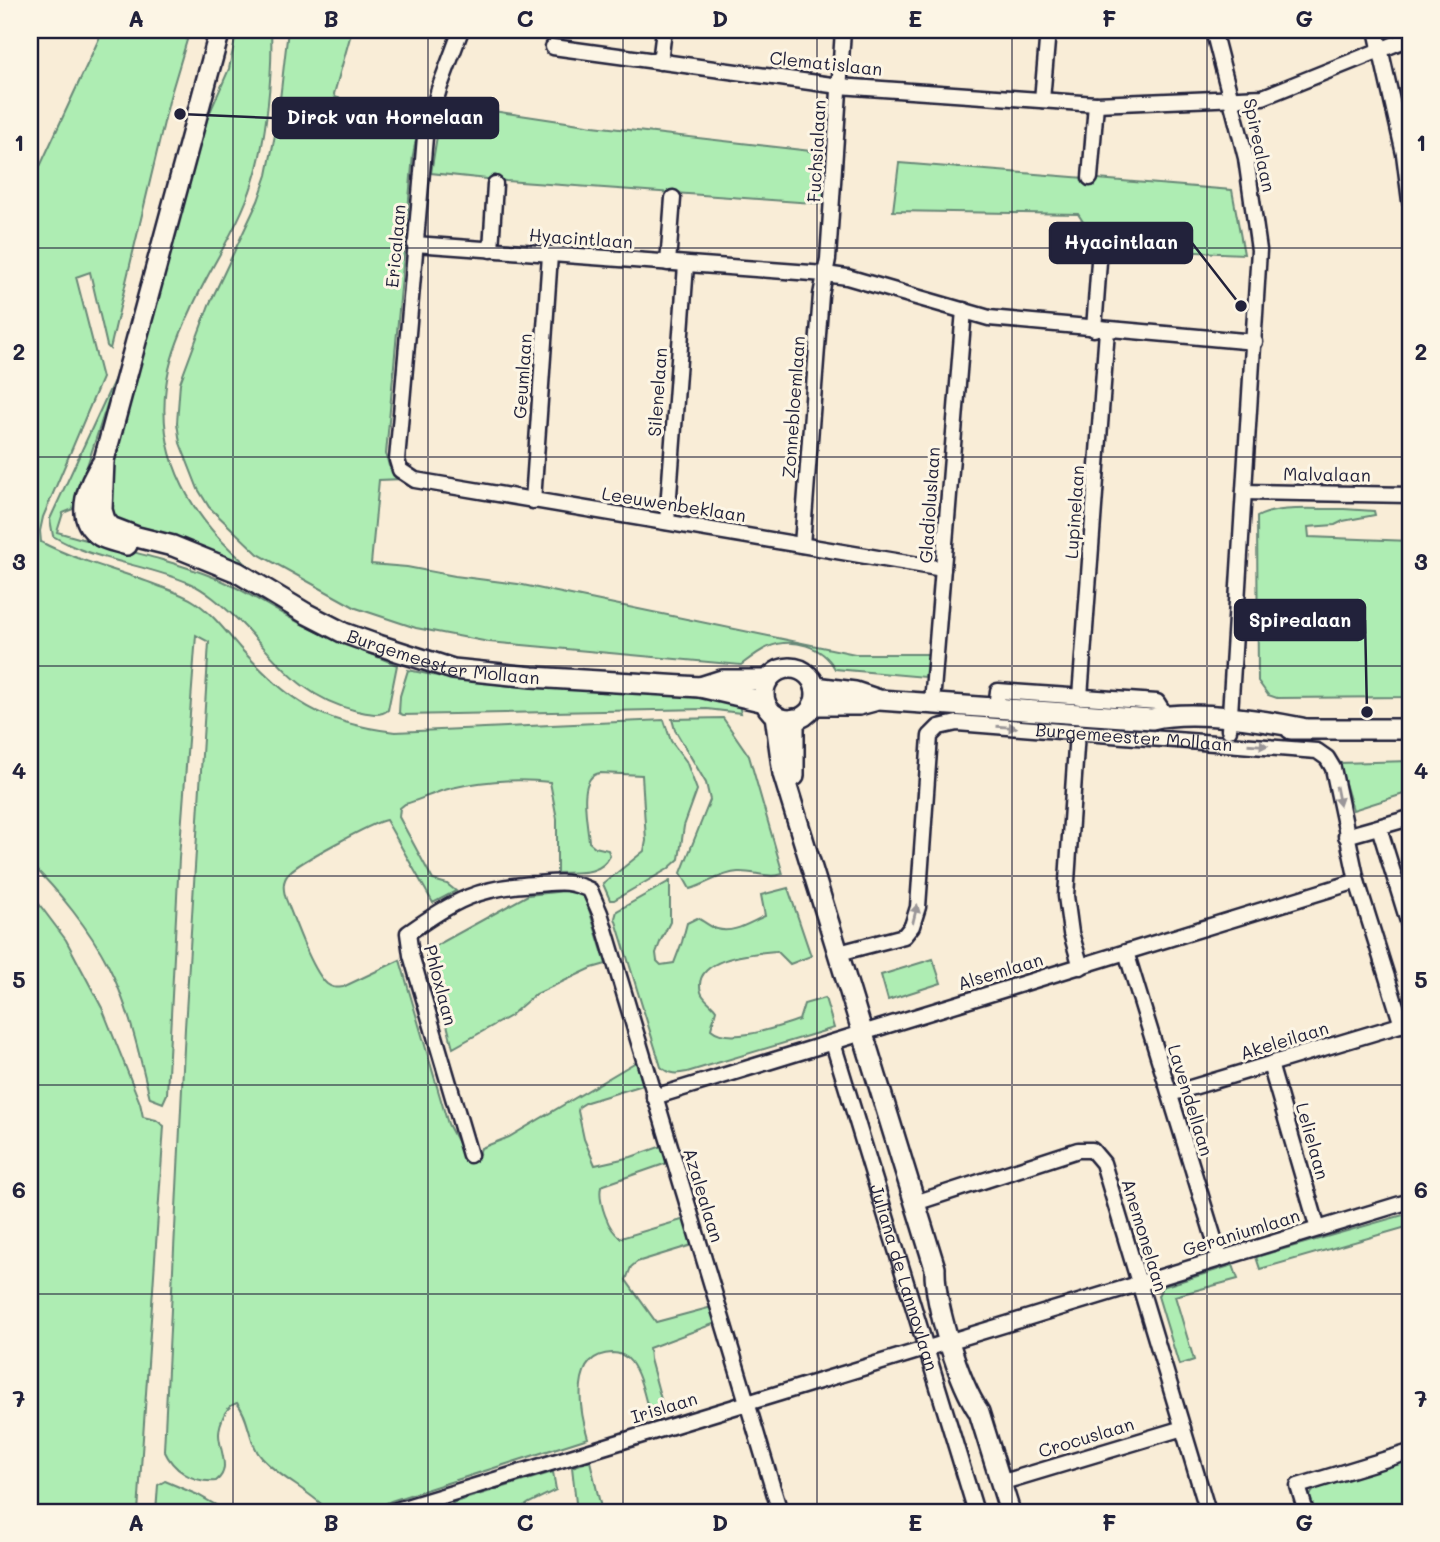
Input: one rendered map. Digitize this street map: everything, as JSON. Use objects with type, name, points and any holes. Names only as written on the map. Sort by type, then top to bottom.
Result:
[{"type":"main road","name":"Burgemeester Mollaan","points":[[220,30],[103,460],[102,510],[105,520],[111,527],[173,546],[237,572],[344,633],[453,669],[544,678],[700,687],[778,712]]},
{"type":"main road","points":[[783,668],[793,668],[803,671],[810,678],[814,696],[802,717],[778,712],[764,691],[767,680],[774,673],[783,668]]},
{"type":"main road","name":"Burgemeester Mollaan","points":[[700,687],[722,680],[767,680]]},
{"type":"main road","name":"Burgemeester Mollaan","points":[[814,696],[855,692],[879,700],[1230,724],[1267,722],[1302,728],[1410,729]]},
{"type":"main road","name":"Juliana de Lannoylaan","points":[[778,712],[783,774],[935,1268],[939,1307],[956,1339],[962,1379],[979,1412],[1010,1512]]},
{"type":"street","name":"Ericalaan","points":[[400,470],[397,460],[425,137],[461,30]]},
{"type":"street","points":[[660,62],[664,30]]},
{"type":"street","name":"Fuchsialaan","points":[[825,274],[843,30]]},
{"type":"street","points":[[1042,100],[1048,30]]},
{"type":"street","name":"Spirealaan","points":[[1213,30],[1246,158],[1259,250],[1230,724]]},
{"type":"street","points":[[1376,30],[1404,154],[1410,201]]},
{"type":"street","name":"Clematislaan","points":[[553,47],[839,86],[1096,104],[1263,97],[1410,38]]},
{"type":"street","points":[[1090,178],[1096,104]]},
{"type":"street","points":[[491,250],[495,184]]},
{"type":"street","points":[[668,263],[673,198]]},
{"type":"street","name":"Hyacintlaan","points":[[415,244],[825,274],[847,277],[989,318],[1255,342]]},
{"type":"street","points":[[1100,248],[1101,329]]},
{"type":"street","name":"Geumlaan","points":[[533,500],[550,255]]},
{"type":"street","name":"Silenelaan","points":[[667,522],[686,265]]},
{"type":"street","name":"Zonnebloemlaan","points":[[802,545],[821,295],[825,274]]},
{"type":"street","name":"Gladioluslaan","points":[[932,703],[964,310]]},
{"type":"street","name":"Lupinelaan","points":[[1080,697],[1101,329]]},
{"type":"street","name":"Leeuwenbeklaan","points":[[400,470],[415,480],[943,569]]},
{"type":"street","name":"Malvalaan","points":[[1244,492],[1410,495]]},
{"type":"street","name":"Burgemeester Mollaan","points":[[996,708],[998,691],[1157,702],[1159,718]]},
{"type":"street","name":"Burgemeester Mollaan","points":[[839,953],[904,936],[912,926],[918,907],[930,736],[939,727],[957,723],[1317,751],[1327,758],[1333,768],[1346,836]]},
{"type":"street","points":[[1077,732],[1066,896],[1081,967]]},
{"type":"street","points":[[1406,1023],[1357,881],[1346,836],[1410,818]]},
{"type":"street","points":[[1380,827],[1410,928]]},
{"type":"street","name":"Alsemlaan","points":[[654,1097],[1357,881]]},
{"type":"street","name":"Phloxlaan","points":[[470,1155],[411,955],[408,933],[438,912],[475,893],[502,886],[572,882],[590,890]]},
{"type":"street","name":"Azalealaan","points":[[590,890],[600,913],[780,1512]]},
{"type":"street","name":"Lavendellaan","points":[[1126,953],[1220,1258]]},
{"type":"street","name":"Akeleilaan","points":[[1170,1094],[1406,1023]]},
{"type":"street","name":"Juliana de Lannoylaan","points":[[833,1042],[975,1512]]},
{"type":"street","name":"Lelielaan","points":[[1270,1064],[1318,1229]]},
{"type":"street","name":"Anemonelaan","points":[[915,1203],[1077,1150],[1092,1150],[1103,1163],[1208,1512]]},
{"type":"street","name":"Geraniumlaan","points":[[956,1339],[1410,1201]]},
{"type":"street","name":"Irislaan","points":[[390,1512],[956,1339]]},
{"type":"street","name":"Crocuslaan","points":[[1000,1483],[1183,1428]]},
{"type":"street","points":[[1306,1512],[1298,1486],[1410,1452]]},
{"type":"green space","points":[[103,30],[190,30],[170,97],[110,349],[107,346],[90,272],[76,277],[102,378],[43,517],[41,542],[69,555],[190,599],[202,607],[275,683],[308,707],[326,716],[346,723],[395,732],[664,720],[671,741],[686,761],[697,790],[684,826],[679,859],[668,869],[614,900],[610,900],[603,884],[644,851],[646,841],[642,775],[600,773],[593,776],[588,783],[585,802],[589,842],[595,847],[608,850],[610,856],[594,870],[557,873],[557,819],[550,782],[509,780],[441,791],[400,808],[399,817],[433,880],[447,884],[456,891],[433,903],[386,820],[320,852],[295,868],[285,879],[285,895],[299,931],[315,968],[329,985],[343,987],[400,960],[448,1124],[466,1158],[479,1154],[481,1148],[509,1137],[636,1062],[643,1085],[587,1102],[579,1107],[584,1139],[595,1165],[631,1157],[662,1146],[667,1163],[601,1186],[603,1207],[612,1229],[621,1238],[685,1219],[692,1245],[637,1262],[631,1267],[626,1280],[656,1322],[712,1307],[716,1323],[649,1348],[665,1414],[651,1419],[638,1375],[627,1358],[615,1353],[598,1356],[589,1363],[583,1373],[581,1386],[582,1414],[588,1438],[391,1501],[372,1512],[330,1512],[278,1472],[257,1452],[237,1403],[226,1411],[220,1426],[224,1466],[216,1481],[199,1480],[184,1474],[164,1450],[185,1028],[209,642],[196,635],[179,858],[167,1094],[163,1103],[150,1098],[128,1013],[101,952],[73,911],[30,863],[30,188]]},
{"type":"green space","points":[[237,30],[271,30],[270,86],[262,148],[247,199],[199,294],[176,347],[167,376],[165,416],[168,444],[176,471],[188,496],[221,540],[264,578],[117,520],[111,509],[112,464],[128,401],[207,119],[229,69]]},
{"type":"green space","points":[[288,30],[352,30],[335,97],[419,124],[413,155],[386,454],[389,466],[402,479],[379,480],[371,564],[518,584],[855,654],[928,654],[925,677],[835,669],[823,654],[815,649],[787,643],[768,647],[741,665],[489,642],[416,628],[356,608],[258,554],[209,507],[198,489],[180,443],[177,423],[180,383],[209,305],[258,201],[267,175],[277,125]]},
{"type":"green space","points":[[447,104],[593,126],[828,153],[826,204],[506,181],[431,173],[437,136]]},
{"type":"green space","points":[[899,163],[1232,190],[1244,254],[1100,248],[1078,214],[893,211]]},
{"type":"green space","points":[[117,374],[73,509],[63,513],[57,532],[155,558],[213,577],[310,628],[397,665],[388,710],[377,714],[365,713],[318,696],[289,674],[226,608],[195,586],[155,571],[102,557],[53,536],[50,519]]},
{"type":"green space","points":[[1287,509],[1374,511],[1375,515],[1335,525],[1308,527],[1309,537],[1410,541],[1410,697],[1277,698],[1268,695],[1258,681],[1257,517]]},
{"type":"green space","points":[[408,670],[512,686],[600,689],[738,701],[741,713],[707,709],[403,715],[399,713],[400,696]]},
{"type":"green space","points":[[723,718],[749,756],[783,874],[771,876],[732,873],[690,889],[681,873],[710,800],[706,783],[675,730],[672,719]]},
{"type":"green space","points":[[1410,761],[1410,792],[1353,810],[1339,763]]},
{"type":"green space","points":[[670,881],[670,922],[656,953],[657,961],[661,965],[674,963],[687,923],[697,918],[717,929],[742,927],[765,916],[761,895],[788,888],[811,956],[790,964],[777,951],[755,953],[715,964],[706,971],[701,980],[701,992],[716,1010],[711,1029],[729,1035],[766,1030],[799,1020],[804,1004],[825,998],[834,1028],[687,1072],[673,1073],[661,1067],[615,918],[617,911]]},
{"type":"green space","points":[[574,890],[583,895],[587,903],[606,964],[534,995],[510,1016],[453,1048],[428,950],[528,895]]},
{"type":"green space","points":[[30,892],[66,940],[102,1008],[140,1103],[143,1117],[156,1120],[164,1126],[138,1512],[30,1512]]},
{"type":"green space","points":[[933,959],[941,983],[888,1000],[881,975]]},
{"type":"green space","points":[[1410,1213],[1410,1226],[1260,1269],[1256,1257]]},
{"type":"green space","points":[[1233,1265],[1238,1279],[1175,1296],[1194,1360],[1179,1365],[1158,1296],[1162,1287]]},
{"type":"green space","points":[[1410,1460],[1410,1507],[1392,1512],[1313,1512],[1310,1498],[1318,1487]]},
{"type":"green space","points":[[590,1461],[602,1512],[577,1512],[572,1467]]},
{"type":"green space","points":[[553,1472],[556,1490],[516,1512],[458,1512],[452,1503]]},
{"type":"green space","points":[[165,1481],[228,1512],[156,1512],[158,1485]]},
{"type":"place","name":"Dirck van Hornelaan","points":[[180,114]]},
{"type":"place","name":"Hyacintlaan","points":[[1241,306]]},
{"type":"place","name":"Spirealaan","points":[[1367,712]]}]
